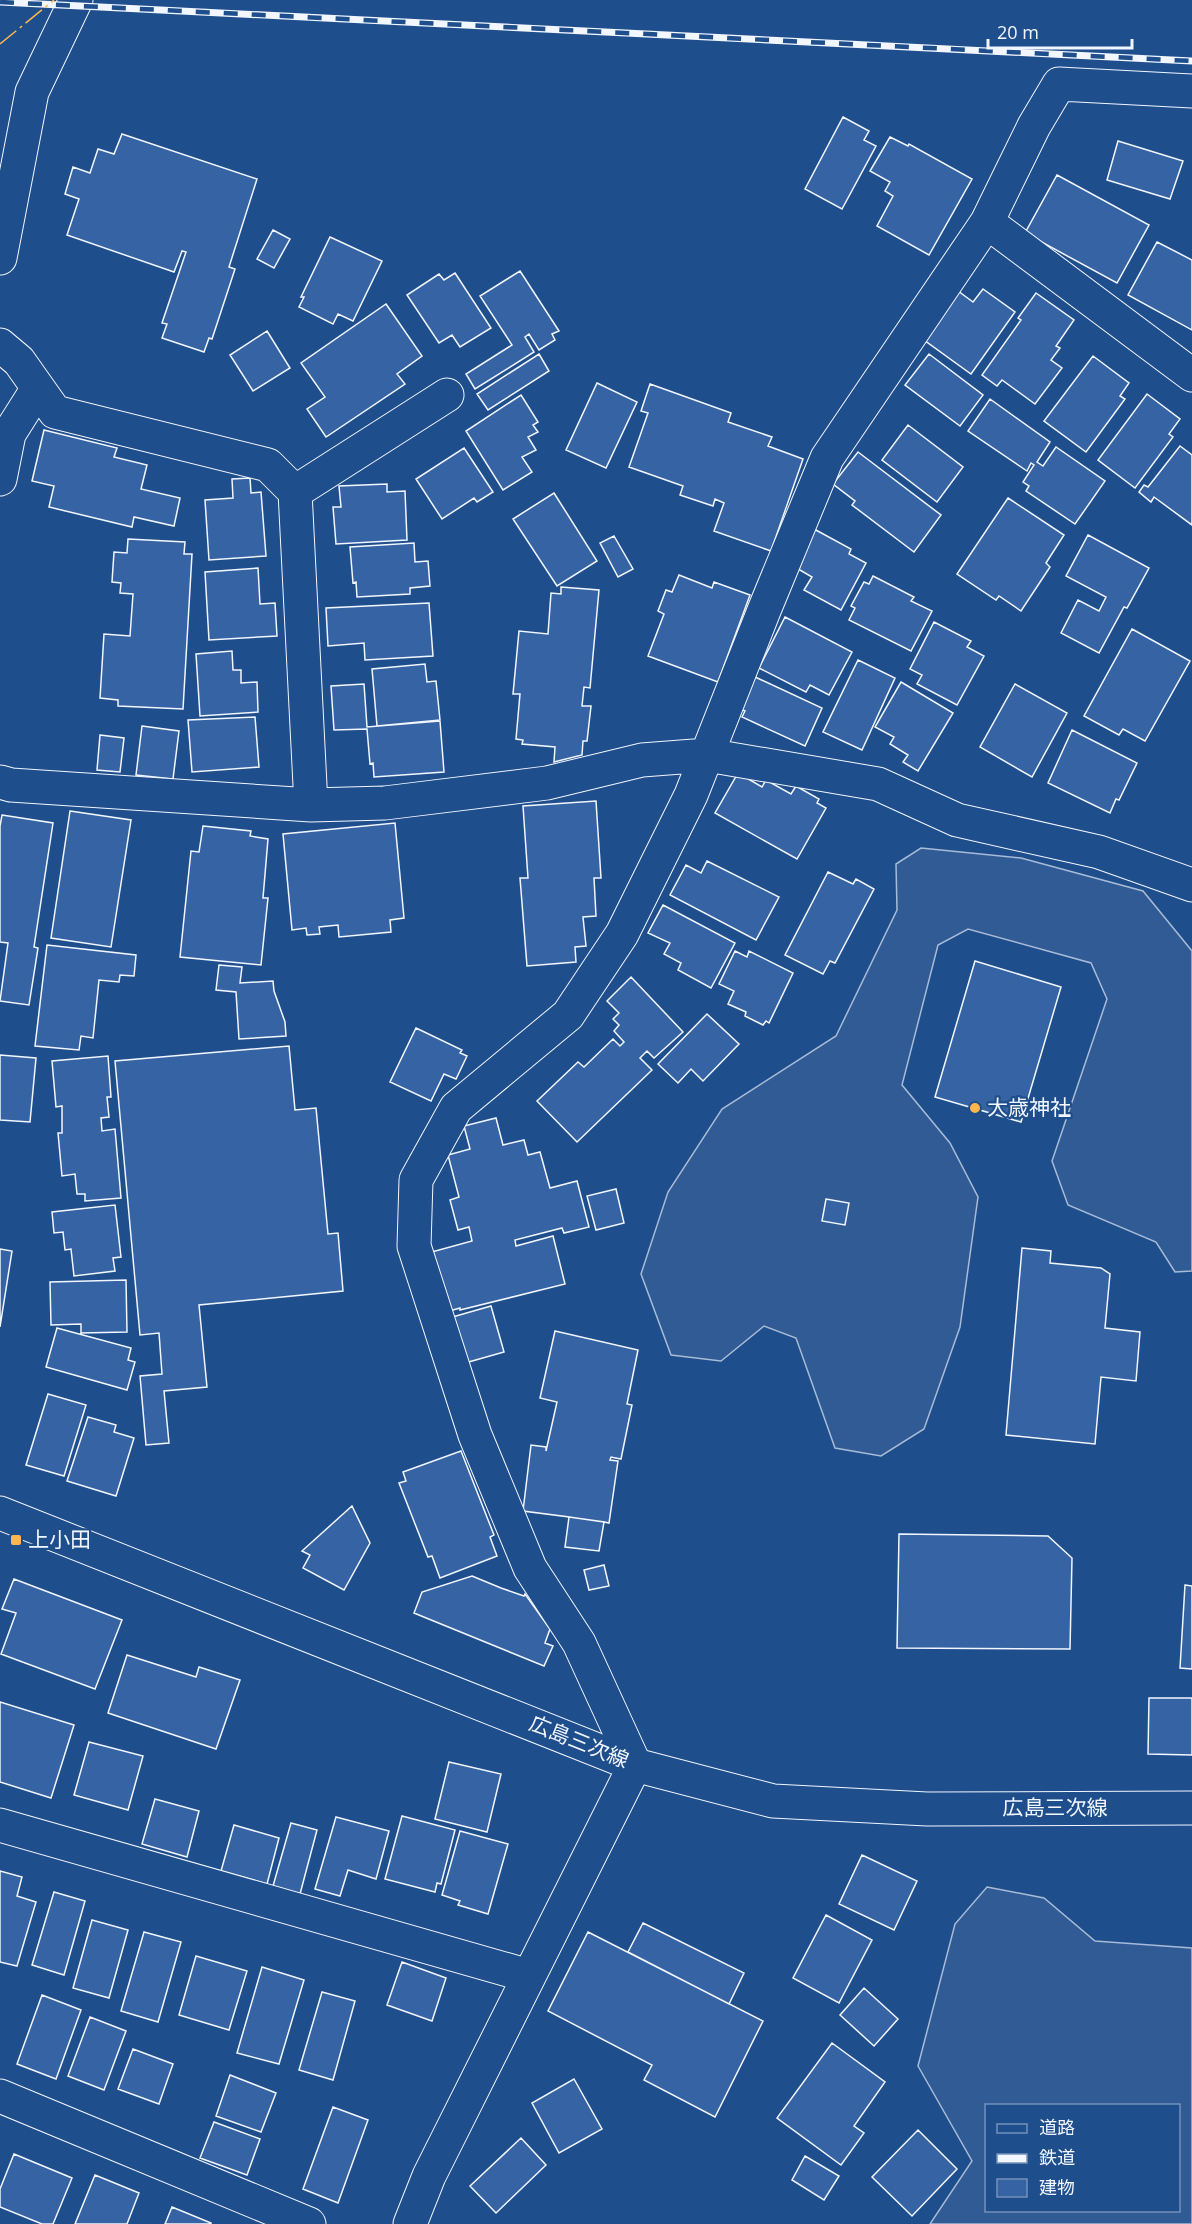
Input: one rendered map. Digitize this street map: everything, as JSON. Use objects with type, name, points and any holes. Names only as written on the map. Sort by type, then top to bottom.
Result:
[{"type":"street","points":[[0,258],[32,92],[76,0]]},
{"type":"street","points":[[410,2224],[429,2176],[635,1765],[579,1643],[530,1568],[475,1436],[414,1246],[416,1180],[456,1108],[568,1015],[622,934],[691,795],[827,458],[987,222],[1034,126],[1059,84],[1192,91]]},
{"type":"street","points":[[987,222],[1192,375]]},
{"type":"street","points":[[0,345],[19,361],[55,412],[268,465],[295,492],[311,805]]},
{"type":"street","points":[[0,479],[9,434],[38,388]]},
{"type":"street","points":[[295,492],[447,395]]},
{"type":"street","points":[[0,782],[11,785],[311,805],[385,803],[547,783],[642,760],[707,755],[878,784],[957,820],[1099,852],[1192,885]]},
{"type":"street","name":"広島三次線","points":[[0,1513],[635,1765],[773,1801],[927,1809],[1192,1808]]},
{"type":"street","points":[[0,1824],[529,1976]]},
{"type":"street","points":[[0,2096],[309,2224]]},
{"type":"shaded area","points":[[921,848],[1021,858],[1143,891],[1192,951],[1192,1271],[1175,1272],[1156,1242],[1068,1205],[1052,1161],[1107,999],[1091,963],[968,929],[938,945],[902,1085],[950,1143],[978,1197],[960,1327],[924,1429],[881,1456],[835,1448],[796,1338],[764,1326],[721,1361],[671,1355],[641,1274],[668,1192],[722,1109],[836,1036],[897,910],[896,864]]},
{"type":"shaded area","points":[[987,1887],[1044,1898],[1095,1941],[1192,1948],[1192,2224],[930,2224],[972,2161],[918,2066],[955,1924]]},
{"type":"building","points":[[843,117],[869,131],[864,140],[876,146],[842,209],[805,189]]},
{"type":"building","points":[[122,134],[257,179],[229,267],[235,269],[212,339],[209,338],[204,352],[162,338],[167,324],[162,323],[186,252],[182,251],[174,272],[67,235],[79,199],[65,194],[73,167],[90,173],[98,149],[114,154]]},
{"type":"building","points":[[890,137],[908,146],[909,144],[972,179],[929,255],[877,226],[893,196],[885,191],[890,182],[870,171]]},
{"type":"building","points":[[1118,141],[1183,161],[1170,199],[1107,180]]},
{"type":"building","points":[[1057,175],[1149,225],[1117,283],[1025,233]]},
{"type":"building","points":[[273,230],[290,239],[274,268],[257,259]]},
{"type":"building","points":[[330,237],[382,261],[353,321],[338,314],[333,324],[299,307],[304,297],[301,297]]},
{"type":"building","points":[[1157,242],[1192,260],[1192,330],[1128,295]]},
{"type":"building","points":[[520,271],[559,331],[552,334],[555,340],[539,350],[529,334],[525,337],[534,352],[475,389],[466,374],[512,345],[480,296]]},
{"type":"building","points":[[455,273],[491,328],[460,347],[452,335],[439,343],[407,295],[439,274],[444,280]]},
{"type":"building","points":[[983,289],[1015,312],[971,374],[924,340],[958,291],[973,302]]},
{"type":"building","points":[[1036,293],[1074,320],[1056,346],[1060,348],[1051,360],[1062,368],[1035,404],[1002,380],[997,386],[982,375],[1021,320],[1018,318]]},
{"type":"building","points":[[386,304],[422,356],[397,374],[405,384],[326,437],[307,409],[325,397],[301,363]]},
{"type":"building","points":[[267,331],[290,368],[253,391],[230,355]]},
{"type":"building","points":[[539,354],[549,371],[488,410],[477,394]]},
{"type":"building","points":[[929,354],[983,395],[960,426],[905,385]]},
{"type":"building","points":[[1093,356],[1129,383],[1120,396],[1125,399],[1086,452],[1044,421]]},
{"type":"building","points":[[597,383],[637,402],[606,468],[566,450]]},
{"type":"building","points":[[650,384],[731,413],[728,422],[772,437],[768,446],[803,459],[771,551],[714,531],[724,503],[715,499],[713,506],[680,495],[683,486],[629,467],[648,413],[641,411]]},
{"type":"building","points":[[1147,394],[1180,419],[1169,434],[1173,437],[1135,488],[1098,460]]},
{"type":"building","points":[[521,395],[538,422],[533,425],[538,432],[528,437],[536,450],[522,457],[532,472],[503,490],[466,431]]},
{"type":"building","points":[[990,399],[1050,442],[1037,462],[1043,466],[1056,447],[1105,481],[1075,524],[1026,491],[1029,486],[1023,482],[1034,465],[1031,463],[1027,471],[968,431]]},
{"type":"building","points":[[908,425],[963,467],[937,502],[882,460]]},
{"type":"building","points":[[44,430],[117,448],[114,457],[147,465],[141,489],[180,498],[174,526],[134,517],[132,527],[49,507],[54,486],[32,481]]},
{"type":"building","points":[[1180,446],[1192,455],[1192,525],[1154,497],[1151,502],[1139,492],[1144,485],[1148,487]]},
{"type":"building","points":[[464,448],[493,492],[477,502],[474,498],[442,519],[416,479]]},
{"type":"building","points":[[858,452],[941,515],[914,552],[852,505],[855,501],[833,484]]},
{"type":"building","points":[[250,478],[251,493],[261,492],[266,556],[209,560],[205,500],[233,498],[232,479]]},
{"type":"building","points":[[387,484],[387,492],[405,491],[407,540],[336,544],[333,507],[341,507],[339,486]]},
{"type":"building","points":[[554,493],[597,561],[557,586],[513,519]]},
{"type":"building","points":[[1008,498],[1064,535],[1046,563],[1050,567],[1021,611],[999,596],[996,600],[957,574]]},
{"type":"building","points":[[814,529],[851,549],[849,554],[866,563],[841,610],[804,590],[812,577],[793,566]]},
{"type":"building","points":[[1088,535],[1149,568],[1099,653],[1061,633],[1078,600],[1099,611],[1106,597],[1066,576]]},
{"type":"building","points":[[614,536],[633,569],[618,577],[600,543]]},
{"type":"building","points":[[128,539],[185,542],[184,554],[192,554],[183,709],[118,706],[118,700],[100,698],[104,634],[130,636],[133,594],[120,593],[121,583],[112,582],[114,552],[127,553]]},
{"type":"building","points":[[414,543],[415,562],[428,561],[430,586],[410,588],[410,594],[357,597],[356,582],[353,583],[350,547]]},
{"type":"building","points":[[258,568],[260,604],[275,603],[277,636],[209,640],[205,572]]},
{"type":"building","points":[[679,575],[712,588],[714,582],[750,595],[718,682],[648,656],[664,614],[658,611],[666,590],[672,592]]},
{"type":"building","points":[[873,576],[914,597],[911,601],[932,611],[911,651],[849,620],[855,608],[851,606],[864,582],[869,584]]},
{"type":"building","points":[[561,587],[599,590],[590,688],[584,687],[582,706],[591,706],[587,741],[583,741],[582,755],[554,762],[555,747],[522,744],[523,740],[516,739],[520,694],[513,694],[519,631],[548,634],[551,593],[561,594]]},
{"type":"building","points":[[429,603],[433,656],[365,660],[364,643],[328,646],[326,608]]},
{"type":"building","points":[[785,617],[852,652],[829,695],[810,685],[806,692],[759,668]]},
{"type":"building","points":[[934,622],[971,641],[967,647],[984,656],[957,705],[917,684],[922,675],[910,669]]},
{"type":"building","points":[[1132,629],[1190,661],[1145,741],[1123,729],[1119,735],[1084,716]]},
{"type":"building","points":[[232,651],[233,670],[241,670],[241,683],[257,682],[258,712],[200,716],[196,654]]},
{"type":"building","points":[[858,660],[895,678],[862,750],[823,732]]},
{"type":"building","points":[[425,664],[427,682],[436,681],[440,720],[377,726],[372,669]]},
{"type":"building","points":[[753,676],[822,708],[805,746],[742,717],[745,711],[738,708]]},
{"type":"building","points":[[901,682],[953,713],[918,771],[903,762],[908,755],[890,744],[894,737],[875,727]]},
{"type":"building","points":[[364,684],[367,727],[440,721],[444,772],[374,777],[373,763],[370,764],[367,729],[334,730],[331,686]]},
{"type":"building","points":[[1015,684],[1067,713],[1032,777],[980,747]]},
{"type":"building","points":[[255,717],[259,767],[192,772],[188,720]]},
{"type":"building","points":[[142,726],[179,731],[173,779],[136,775]]},
{"type":"building","points":[[1072,730],[1137,763],[1110,813],[1048,783]]},
{"type":"building","points":[[100,735],[124,738],[120,772],[97,770]]},
{"type":"building","points":[[738,773],[762,787],[766,780],[791,794],[796,786],[819,799],[817,803],[826,808],[797,859],[715,813]]},
{"type":"building","points":[[596,801],[601,878],[594,878],[596,916],[583,917],[586,946],[575,947],[576,962],[527,966],[520,878],[528,878],[523,806]]},
{"type":"building","points":[[70,811],[131,820],[111,947],[51,938]]},
{"type":"building","points":[[2,815],[53,823],[34,947],[38,948],[29,1005],[0,1001],[8,943],[0,942],[0,826]]},
{"type":"building","points":[[395,823],[404,918],[390,920],[391,932],[339,937],[338,925],[319,927],[320,934],[307,935],[306,928],[292,930],[283,834]]},
{"type":"building","points":[[203,826],[251,831],[250,836],[268,839],[263,898],[268,898],[261,965],[180,957],[191,851],[199,852]]},
{"type":"building","points":[[707,861],[779,897],[756,940],[670,895],[686,865],[701,873]]},
{"type":"building","points":[[828,872],[853,884],[856,879],[874,889],[835,963],[830,961],[823,974],[785,955]]},
{"type":"building","points":[[663,905],[735,943],[711,988],[678,970],[681,963],[664,954],[670,943],[648,933]]},
{"type":"building","points":[[47,945],[136,955],[134,976],[120,975],[119,982],[99,980],[93,1038],[81,1036],[79,1050],[35,1046]]},
{"type":"building","points":[[735,951],[747,957],[749,951],[793,973],[769,1023],[766,1021],[763,1025],[745,1016],[746,1012],[728,1004],[734,991],[719,984]]},
{"type":"building","points":[[975,961],[1061,987],[1021,1122],[935,1097]]},
{"type":"building","points":[[219,965],[242,967],[240,983],[273,981],[274,991],[285,1022],[286,1036],[239,1039],[236,992],[216,990]]},
{"type":"building","points":[[631,977],[683,1032],[654,1058],[647,1051],[640,1058],[652,1070],[577,1142],[537,1101],[578,1062],[584,1067],[613,1039],[620,1046],[624,1042],[614,1031],[619,1025],[613,1019],[619,1013],[607,1001]]},
{"type":"building","points":[[707,1014],[739,1044],[703,1081],[691,1069],[678,1083],[658,1064]]},
{"type":"building","points":[[416,1028],[462,1050],[460,1053],[467,1056],[456,1079],[444,1074],[431,1101],[390,1082]]},
{"type":"building","points":[[289,1046],[295,1110],[316,1108],[328,1234],[338,1233],[343,1291],[199,1305],[207,1387],[164,1391],[169,1443],[146,1445],[140,1376],[162,1374],[159,1333],[140,1335],[115,1061]]},
{"type":"building","points":[[0,1055],[36,1058],[30,1122],[0,1120]]},
{"type":"building","points":[[108,1056],[111,1097],[107,1097],[109,1117],[101,1118],[102,1131],[115,1129],[121,1198],[85,1201],[85,1194],[77,1194],[75,1174],[62,1176],[58,1133],[62,1133],[62,1106],[56,1107],[52,1061]]},
{"type":"building","points":[[496,1118],[503,1145],[524,1140],[528,1155],[540,1152],[550,1188],[577,1181],[589,1227],[564,1233],[562,1228],[515,1240],[516,1246],[553,1236],[565,1284],[446,1312],[428,1253],[472,1241],[469,1227],[458,1230],[450,1200],[459,1197],[448,1155],[470,1149],[464,1126]]},
{"type":"building","points":[[616,1189],[624,1223],[596,1230],[587,1196]]},
{"type":"building","points":[[826,1199],[849,1203],[845,1225],[822,1221]]},
{"type":"building","points":[[115,1205],[121,1257],[113,1258],[115,1271],[74,1276],[71,1249],[65,1250],[63,1232],[54,1233],[52,1212]]},
{"type":"building","points":[[1022,1248],[1051,1251],[1050,1263],[1101,1268],[1110,1274],[1105,1328],[1140,1332],[1136,1381],[1101,1377],[1095,1444],[1006,1435]]},
{"type":"building","points":[[0,1249],[12,1251],[0,1327]]},
{"type":"building","points":[[126,1280],[127,1332],[81,1333],[81,1324],[51,1325],[50,1282]]},
{"type":"building","points":[[491,1306],[504,1352],[465,1363],[449,1318]]},
{"type":"building","points":[[57,1328],[131,1348],[128,1360],[135,1362],[127,1390],[46,1367]]},
{"type":"building","points":[[555,1331],[638,1350],[627,1404],[632,1405],[621,1459],[611,1457],[610,1460],[618,1461],[609,1523],[604,1522],[599,1551],[565,1547],[569,1517],[523,1511],[531,1445],[546,1447],[546,1451],[557,1402],[540,1398]]},
{"type":"building","points":[[48,1394],[86,1405],[64,1476],[26,1465]]},
{"type":"building","points":[[88,1417],[116,1425],[114,1432],[134,1438],[116,1496],[67,1481]]},
{"type":"building","points":[[461,1451],[494,1535],[490,1537],[497,1556],[440,1578],[432,1556],[428,1557],[399,1483],[406,1481],[403,1472]]},
{"type":"building","points":[[352,1506],[370,1543],[344,1590],[303,1568],[310,1555],[302,1551]]},
{"type":"building","points":[[569,1517],[604,1522],[599,1551],[565,1547]]},
{"type":"building","points":[[899,1534],[1048,1536],[1072,1558],[1070,1649],[897,1648]]},
{"type":"building","points":[[604,1565],[609,1586],[589,1590],[584,1570]]},
{"type":"building","points":[[472,1576],[524,1596],[525,1594],[550,1629],[545,1643],[553,1646],[544,1666],[414,1613],[422,1592]]},
{"type":"building","points":[[14,1579],[122,1620],[95,1689],[1,1654],[16,1613],[2,1609]]},
{"type":"building","points":[[1185,1585],[1192,1586],[1192,1669],[1180,1668]]},
{"type":"building","points":[[127,1655],[196,1677],[199,1667],[240,1680],[216,1749],[108,1713]]},
{"type":"building","points":[[1149,1698],[1192,1698],[1192,1755],[1148,1754]]},
{"type":"building","points":[[0,1702],[74,1725],[51,1798],[0,1782]]},
{"type":"building","points":[[89,1742],[143,1756],[128,1810],[74,1795]]},
{"type":"building","points":[[449,1762],[501,1774],[487,1832],[435,1819]]},
{"type":"building","points":[[155,1799],[199,1811],[187,1857],[142,1844]]},
{"type":"building","points":[[402,1816],[455,1830],[441,1884],[437,1883],[435,1892],[385,1879]]},
{"type":"building","points":[[336,1817],[389,1831],[376,1879],[348,1870],[340,1896],[315,1889]]},
{"type":"building","points":[[291,1823],[317,1830],[300,1894],[273,1886]]},
{"type":"building","points":[[234,1825],[279,1838],[267,1884],[221,1871]]},
{"type":"building","points":[[460,1831],[508,1844],[488,1914],[458,1905],[460,1901],[442,1895]]},
{"type":"building","points":[[862,1855],[917,1881],[894,1930],[839,1904]]},
{"type":"building","points":[[0,1871],[22,1877],[17,1896],[36,1902],[17,1966],[0,1962]]},
{"type":"building","points":[[54,1892],[85,1901],[64,1975],[32,1965]]},
{"type":"building","points":[[826,1915],[872,1940],[839,2003],[793,1978]]},
{"type":"building","points":[[92,1920],[128,1930],[109,1998],[73,1988]]},
{"type":"building","points":[[643,1923],[744,1973],[729,2004],[628,1952]]},
{"type":"building","points":[[144,1932],[181,1942],[158,2022],[121,2011]]},
{"type":"building","points":[[588,1932],[763,2021],[715,2117],[644,2080],[652,2065],[548,2011]]},
{"type":"building","points":[[196,1956],[247,1971],[229,2030],[179,2015]]},
{"type":"building","points":[[402,1962],[446,1978],[432,2021],[387,2005]]},
{"type":"building","points":[[262,1967],[304,1980],[279,2064],[237,2053]]},
{"type":"building","points":[[864,1988],[898,2019],[874,2046],[840,2015]]},
{"type":"building","points":[[322,1992],[355,2001],[333,2080],[299,2070]]},
{"type":"building","points":[[42,1995],[81,2010],[56,2079],[17,2064]]},
{"type":"building","points":[[90,2017],[126,2031],[104,2090],[68,2076]]},
{"type":"building","points":[[832,2043],[885,2082],[854,2126],[864,2133],[841,2165],[777,2118]]},
{"type":"building","points":[[133,2049],[173,2064],[159,2104],[118,2089]]},
{"type":"building","points":[[230,2075],[276,2093],[261,2132],[216,2116]]},
{"type":"building","points":[[574,2079],[602,2129],[559,2153],[532,2103]]},
{"type":"building","points":[[333,2107],[368,2120],[338,2203],[303,2189]]},
{"type":"building","points":[[214,2122],[260,2139],[247,2175],[200,2158]]},
{"type":"building","points":[[918,2130],[957,2169],[912,2216],[872,2177]]},
{"type":"building","points":[[521,2138],[546,2165],[496,2213],[470,2186]]},
{"type":"building","points":[[14,2154],[72,2178],[53,2224],[42,2224],[0,2207],[0,2189]]},
{"type":"building","points":[[805,2156],[839,2176],[824,2200],[792,2180]]},
{"type":"building","points":[[95,2175],[139,2193],[127,2224],[75,2224]]},
{"type":"building","points":[[172,2207],[211,2223],[211,2224],[165,2224]]},
{"type":"railway","points":[[0,2],[1192,61]]},
{"type":"power","points":[[0,44],[54,0]]},
{"type":"place","name":"大歳神社","points":[[975,1108]]},
{"type":"place","name":"上小田","points":[[16,1540]]}]
